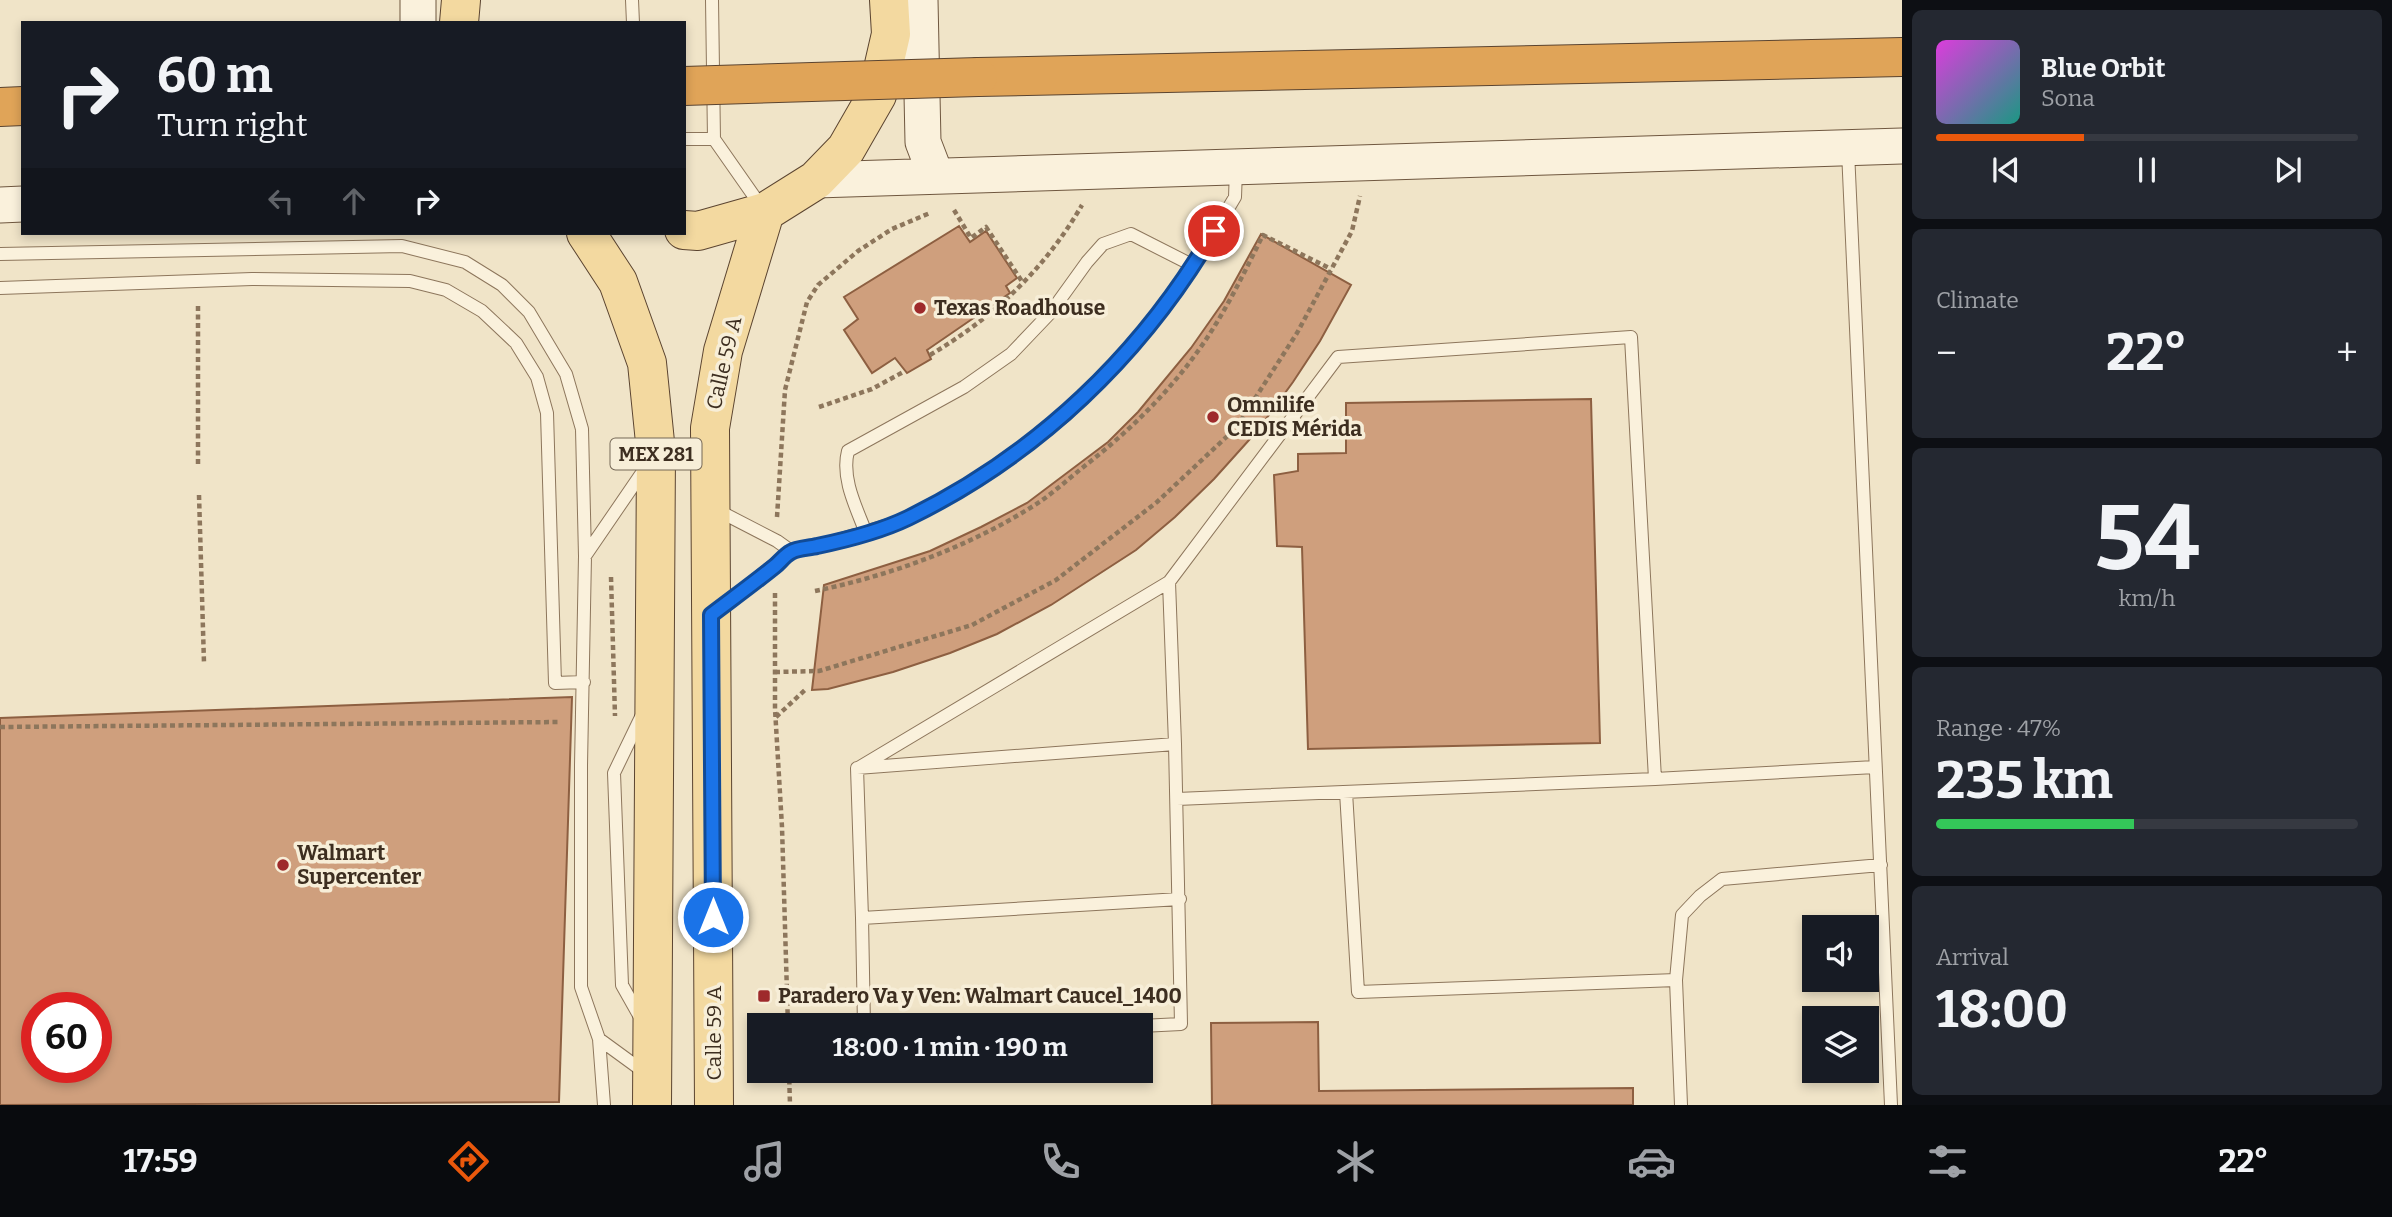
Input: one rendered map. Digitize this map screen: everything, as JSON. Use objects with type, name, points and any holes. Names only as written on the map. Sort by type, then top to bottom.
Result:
[{"type":"highway","points":[[686,86],[1902,57]]},
{"type":"highway","points":[[0,107],[21,106]]},
{"type":"main road","points":[[418,0],[418,21]]},
{"type":"main road","points":[[459,21],[461,0]]},
{"type":"main road","points":[[686,230],[698,231],[765,212],[816,180],[846,149],[877,95],[891,34],[889,0]]},
{"type":"main road","points":[[920,0],[923,142],[947,197]]},
{"type":"main road","points":[[816,180],[947,197],[1236,167],[1902,146]]},
{"type":"main road","points":[[0,205],[21,204]]},
{"type":"main road","name":"Calle 59 A","points":[[714,1105],[710,428],[723,351],[765,212]]},
{"type":"main road","name":"MEX 281","points":[[587,235],[618,282],[647,363],[656,452],[653,1092]]},
{"type":"lane","points":[[632,0],[633,21]]},
{"type":"lane","points":[[712,0],[714,139],[765,212]]},
{"type":"lane","points":[[686,139],[714,139]]},
{"type":"lane","points":[[1848,148],[1891,1105]]},
{"type":"lane","points":[[711,615],[791,551],[866,533],[905,520],[960,491],[1012,457],[1066,415],[1121,358],[1194,266],[1235,197],[1236,167]]},
{"type":"lane","points":[[866,533],[849,485],[845,464],[848,451],[964,387],[1012,354],[1051,312],[1103,244],[1131,234],[1194,266]]},
{"type":"lane","points":[[0,254],[402,246],[465,262],[502,285],[529,312],[566,374],[582,429],[585,556],[581,987],[599,1039],[604,1105]]},
{"type":"lane","points":[[0,288],[252,279],[410,281],[446,290],[482,312],[516,342],[537,377],[547,412],[555,683],[584,682]]},
{"type":"lane","points":[[858,768],[1168,582],[1338,357],[1631,337],[1655,779]]},
{"type":"lane","points":[[585,556],[656,452]]},
{"type":"lane","points":[[710,506],[791,551]]},
{"type":"lane","points":[[1153,1025],[1181,1024],[1180,899],[1168,582]]},
{"type":"lane","points":[[858,768],[1175,744]]},
{"type":"lane","points":[[1177,799],[1875,767]]},
{"type":"lane","points":[[858,768],[864,1013]]},
{"type":"lane","points":[[1346,792],[1358,992],[1676,980]]},
{"type":"lane","points":[[1681,1105],[1676,980],[1682,915],[1722,879],[1881,865]]},
{"type":"lane","points":[[862,918],[1180,899]]},
{"type":"lane","points":[[599,1039],[653,1092]]},
{"type":"path","points":[[775,672],[819,671],[972,625],[1056,580],[1157,502],[1236,428],[1297,333],[1352,230],[1371,162]]},
{"type":"path","points":[[947,197],[961,202]]},
{"type":"path","points":[[947,197],[971,238],[986,228],[1023,283]]},
{"type":"path","points":[[930,355],[1003,305],[1070,226],[1084,201]]},
{"type":"path","points":[[778,499],[785,390],[807,302],[818,285],[859,251],[892,229],[932,212]]},
{"type":"path","points":[[815,591],[848,584],[936,555],[985,533],[1043,499],[1132,425],[1175,380],[1213,330],[1263,235],[1331,269]]},
{"type":"path","points":[[198,303],[198,464]]},
{"type":"path","points":[[819,407],[872,389],[905,371]]},
{"type":"path","points":[[199,495],[204,663]]},
{"type":"path","points":[[775,599],[776,717],[788,1013]]},
{"type":"path","points":[[776,717],[805,690]]},
{"type":"path","points":[[0,727],[571,722]]},
{"type":"path","points":[[789,1083],[790,1105]]},
{"type":"building","name":"Texas Roadhouse","points":[[959,226],[970,242],[986,231],[1017,278],[1006,286],[1010,293],[927,350],[931,359],[907,373],[895,358],[872,373],[844,330],[858,319],[844,297]]},
{"type":"building","points":[[1261,234],[1351,285],[1320,341],[1293,382],[1258,430],[1214,479],[1136,550],[1051,605],[997,634],[893,672],[828,689],[812,690],[824,585],[930,551],[981,527],[1027,503],[1108,442],[1138,412],[1191,348],[1224,301]]},
{"type":"building","points":[[1591,399],[1600,743],[1308,749],[1302,547],[1277,546],[1274,475],[1298,471],[1298,454],[1346,453],[1346,403]]},
{"type":"building","name":"Walmart Supercenter","points":[[572,697],[559,1102],[0,1105],[0,718]]},
{"type":"building","points":[[1318,1022],[1319,1091],[1633,1088],[1633,1105],[1212,1105],[1211,1023]]},
{"type":"place","name":"Texas Roadhouse","points":[[920,308]]},
{"type":"place","name":"Omnilife CEDIS Mérida","points":[[1213,417]]},
{"type":"place","name":"Walmart Supercenter","points":[[283,865]]},
{"type":"place","name":"Paradero Va y Ven: Walmart Caucel_1400","points":[[764,996]]},
{"type":"route","points":[[713,917],[711,615],[791,551],[866,533],[905,520],[960,491],[1012,457],[1066,415],[1113,366],[1159,313],[1194,266],[1214,231]]}]
